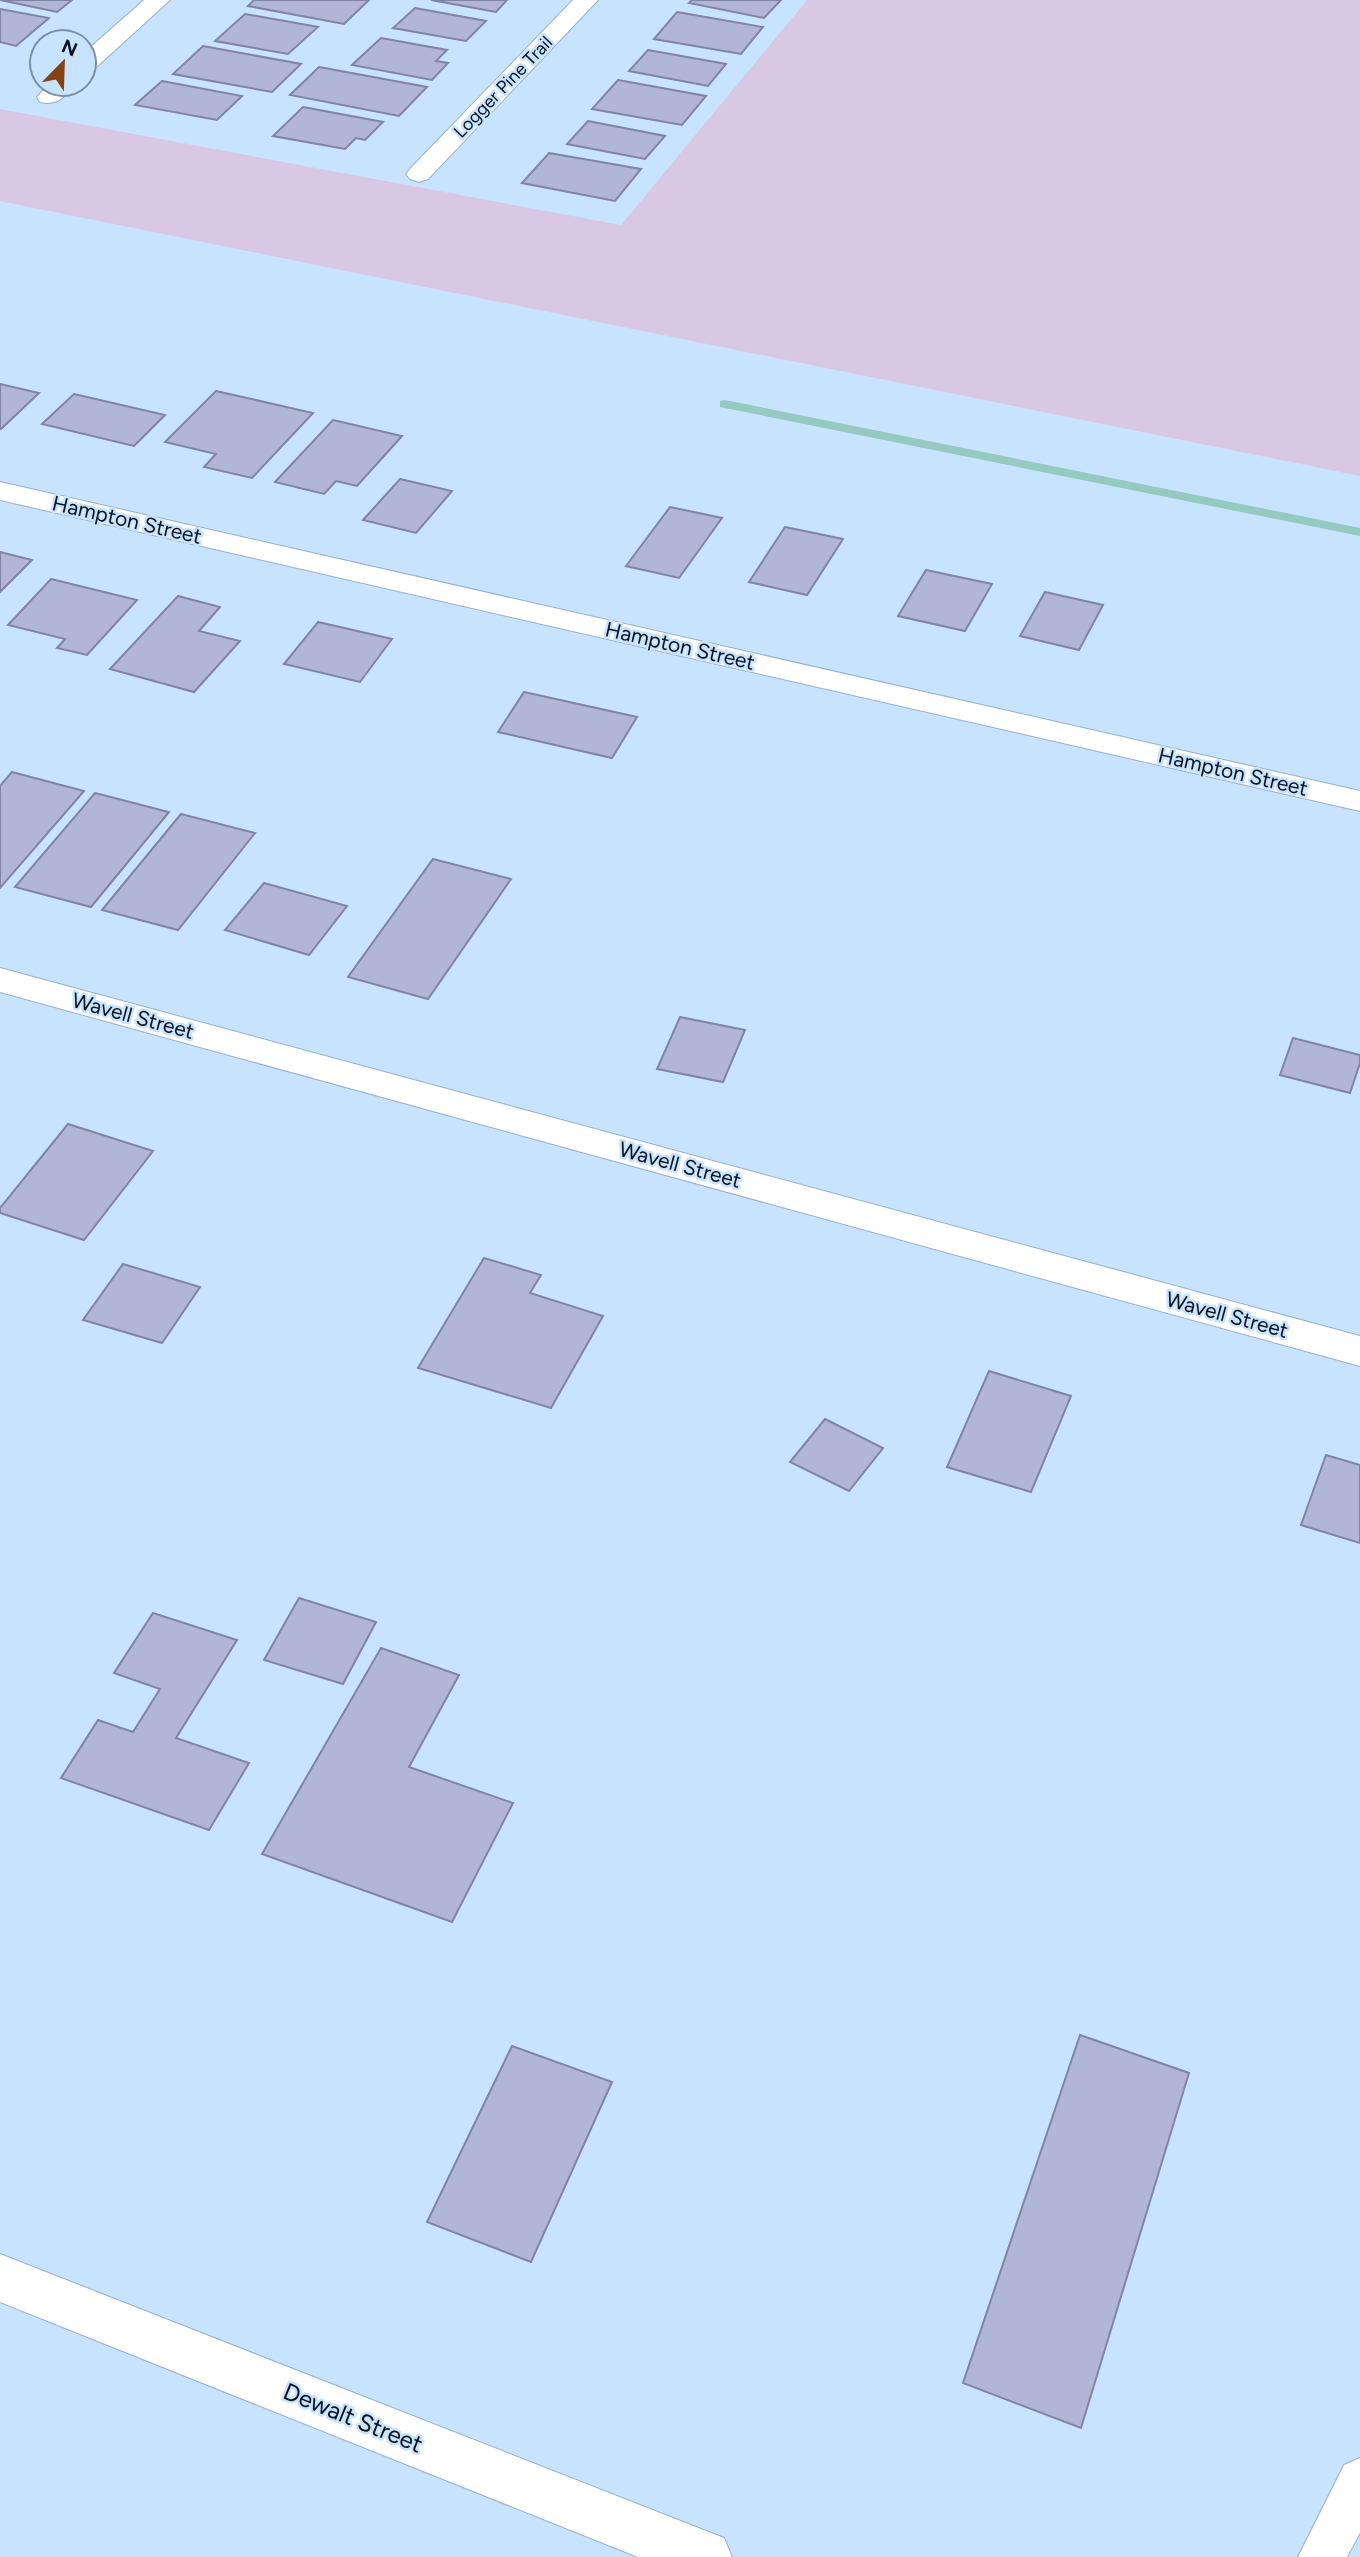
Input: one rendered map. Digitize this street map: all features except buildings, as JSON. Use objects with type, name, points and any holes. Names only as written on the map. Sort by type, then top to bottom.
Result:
[{"type":"street","points":[[98,54],[158,0]]},
{"type":"street","name":"Logger Pine Trail","points":[[419,174],[586,0]]},
{"type":"street","name":"Hampton Street","points":[[0,491],[1360,801]]},
{"type":"street","name":"Wavell Street","points":[[0,980],[1360,1351]]},
{"type":"street","name":"Dewalt Street","points":[[0,2278],[705,2557]]},
{"type":"lane","points":[[1321,2557],[1340,2525],[1360,2481]]},
{"type":"shaded area","points":[[807,0],[1360,0],[1360,476],[0,201],[0,109],[621,225]]},
{"type":"waterway","points":[[725,404],[1360,532]]}]
